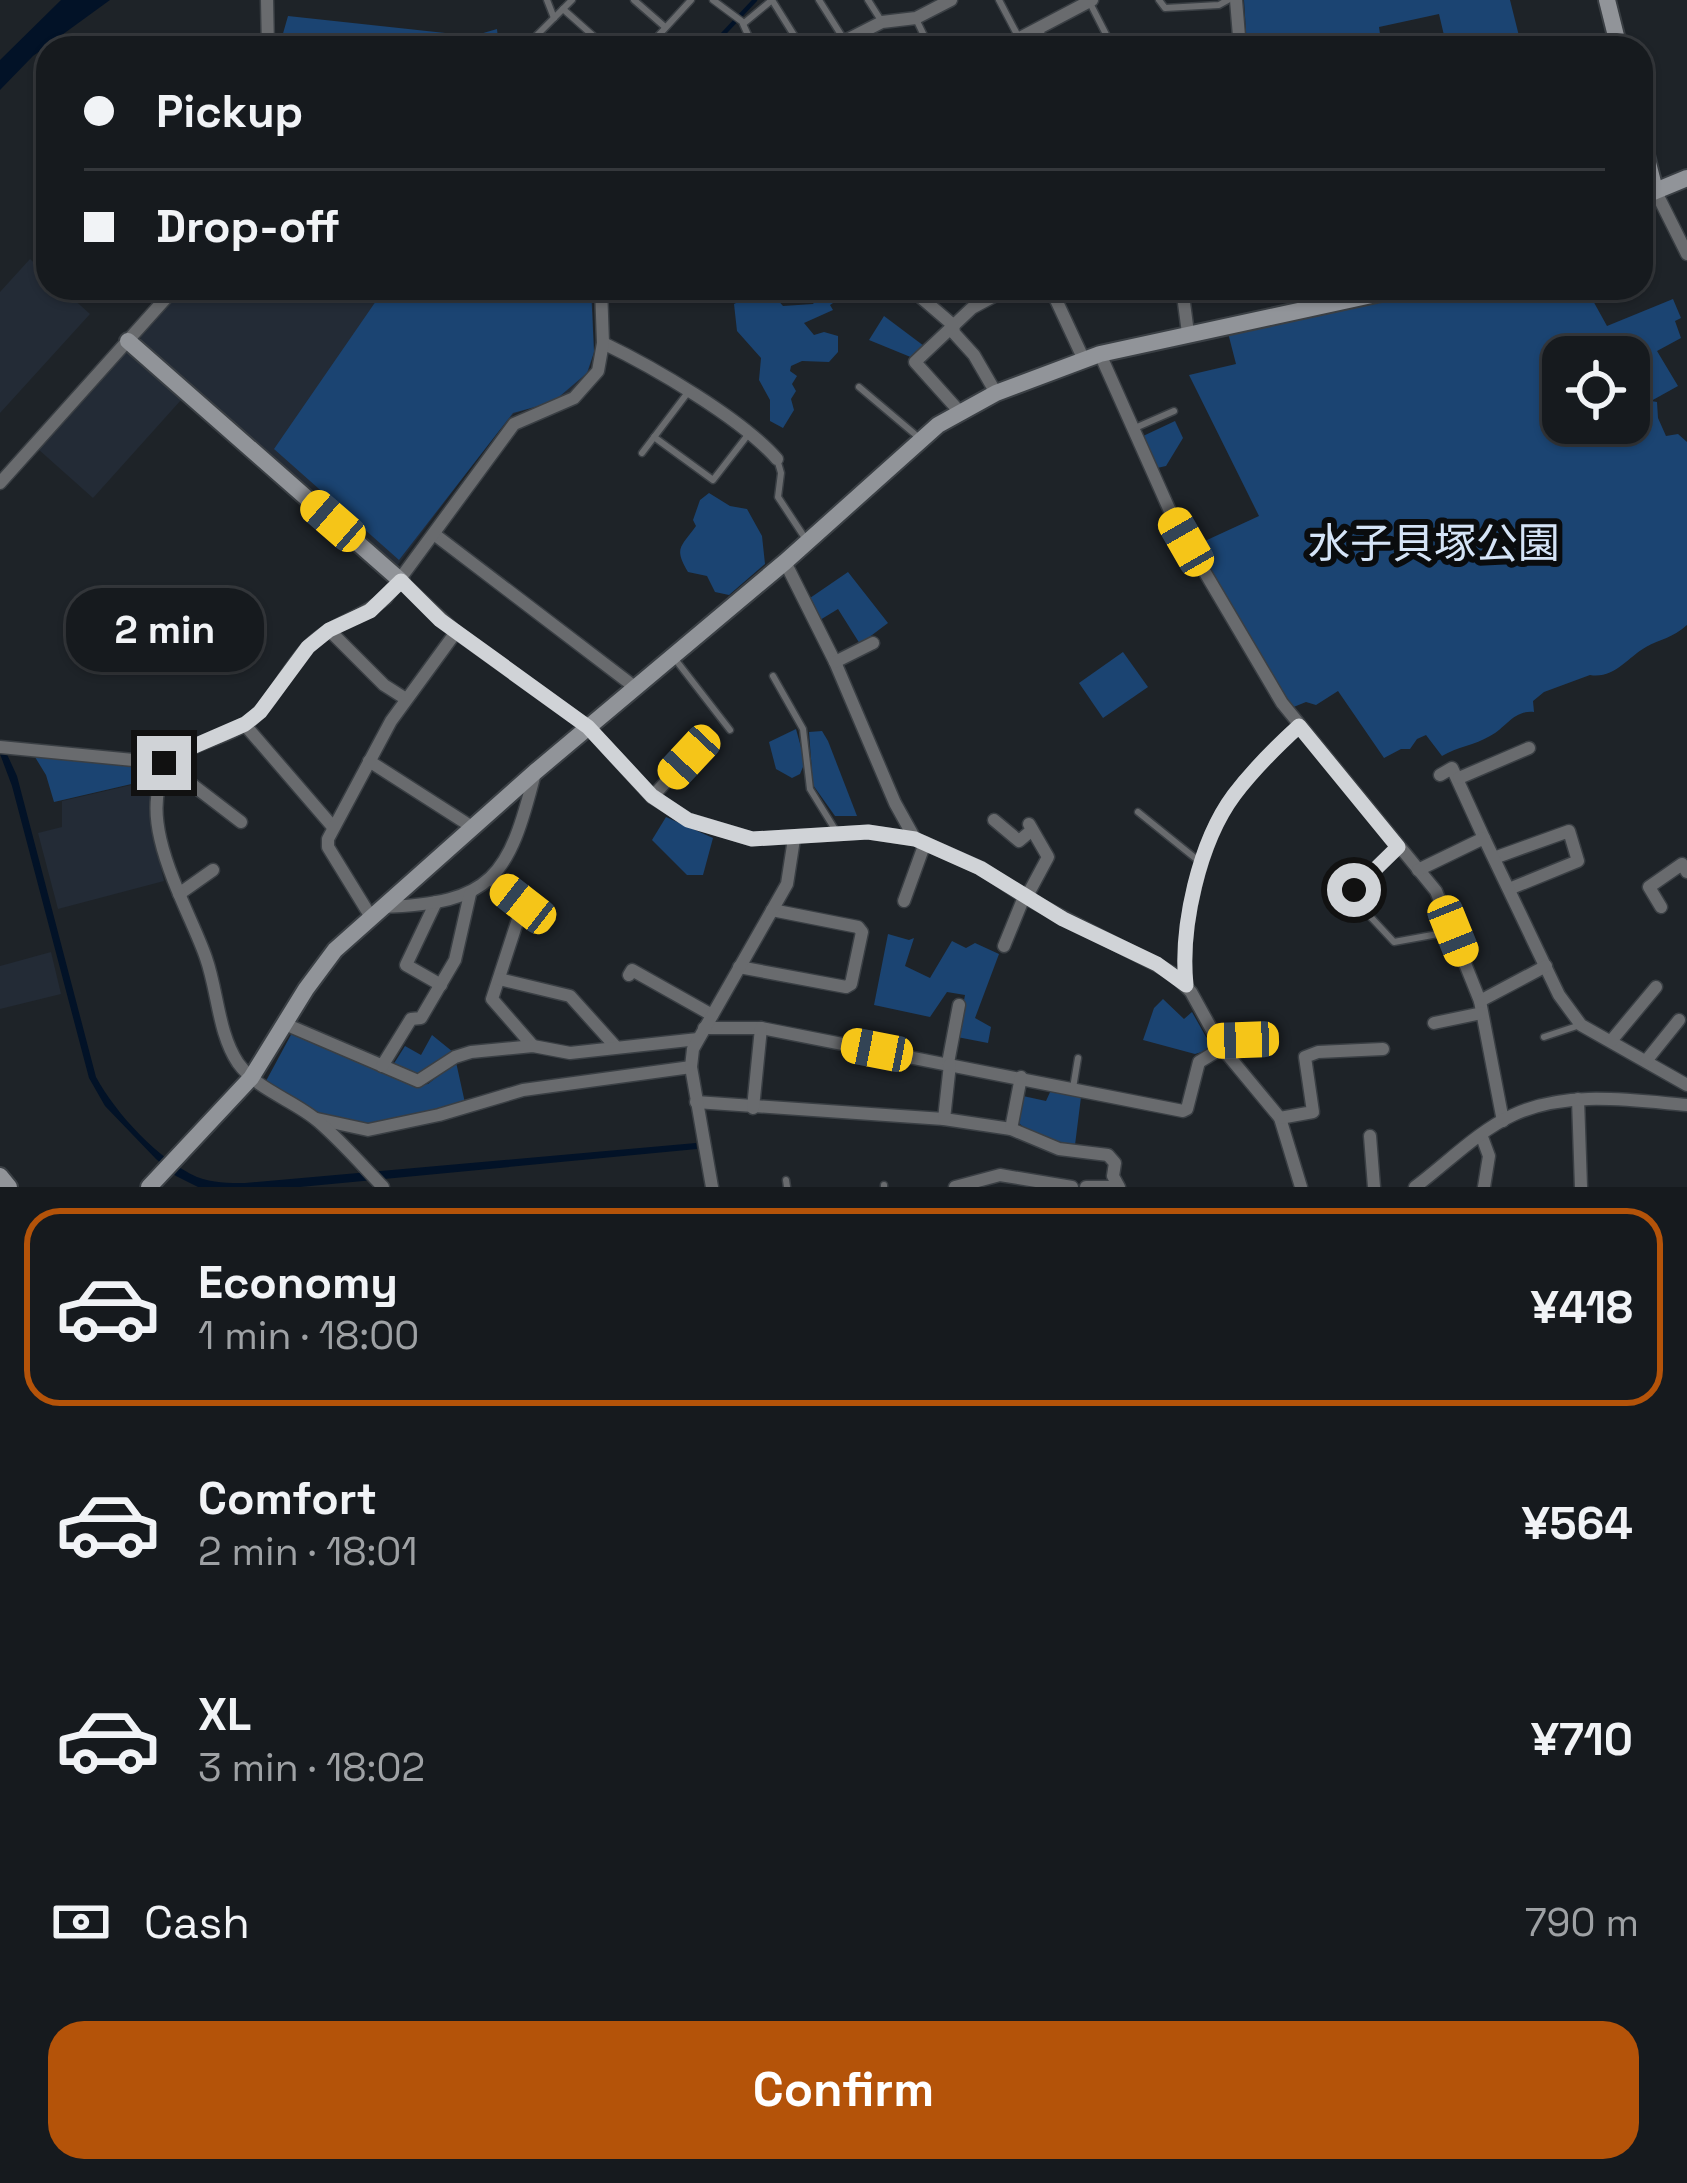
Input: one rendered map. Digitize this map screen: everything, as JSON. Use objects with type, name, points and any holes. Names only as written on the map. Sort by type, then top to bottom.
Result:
[{"type":"street","points":[[267,0],[268,36]]},
{"type":"street","points":[[856,36],[882,22],[916,18],[951,0]]},
{"type":"street","points":[[1232,0],[1238,36]]},
{"type":"street","points":[[1607,0],[1616,36]]},
{"type":"street","points":[[1023,36],[1091,1]]},
{"type":"street","points":[[1653,192],[1687,178]]},
{"type":"street","points":[[1653,202],[1687,254]]},
{"type":"street","points":[[0,483],[164,300]]},
{"type":"street","points":[[380,1184],[316,1119],[251,1078],[230,1047],[208,961],[169,873],[159,827],[160,787],[170,765],[192,747],[245,724],[260,712],[308,647],[329,630],[370,611],[401,581],[514,424],[574,398],[588,386],[598,371],[603,343],[601,300]]},
{"type":"street","points":[[924,300],[952,325],[996,393]]},
{"type":"street","points":[[959,411],[915,362],[952,325],[986,300]]},
{"type":"street","points":[[1058,300],[1131,429],[1174,520],[1299,726],[1436,892],[1481,1007],[1503,1120]]},
{"type":"street","points":[[1184,300],[1188,333]]},
{"type":"street","points":[[149,1187],[251,1078],[320,968],[376,912],[785,562],[920,439],[959,411],[996,393],[1092,357],[1336,300]]},
{"type":"street","points":[[128,341],[457,632],[588,727],[652,796],[688,820],[752,839],[868,832],[920,841],[1130,948],[1186,985],[1220,1045],[1280,1118],[1301,1187]]},
{"type":"street","points":[[603,343],[689,391],[777,459]]},
{"type":"street","points":[[434,534],[635,688]]},
{"type":"street","points":[[785,562],[835,662],[895,803],[920,841],[904,901]]},
{"type":"street","points":[[329,630],[384,685],[406,700]]},
{"type":"street","points":[[376,912],[328,847],[333,827],[406,700],[457,632]]},
{"type":"street","points":[[835,662],[872,643]]},
{"type":"street","points":[[245,724],[333,827]]},
{"type":"street","points":[[1186,985],[1185,930],[1203,864],[1234,795],[1299,726]]},
{"type":"street","points":[[3,747],[170,765],[241,822]]},
{"type":"street","points":[[1459,778],[1528,748]]},
{"type":"street","points":[[652,796],[689,757]]},
{"type":"street","points":[[369,761],[472,827]]},
{"type":"street","points":[[1440,775],[1452,768],[1459,778],[1559,994],[1581,1024],[1687,1085]]},
{"type":"street","points":[[376,912],[470,894],[491,879],[505,859],[535,772]]},
{"type":"street","points":[[994,820],[1019,841],[1031,827],[1048,857],[1004,946]]},
{"type":"street","points":[[1494,857],[1569,831],[1578,861],[1509,889]]},
{"type":"street","points":[[1418,870],[1484,838]]},
{"type":"street","points":[[712,1187],[691,1067],[701,1034],[792,869],[794,839]]},
{"type":"street","points":[[1661,907],[1648,886],[1682,864],[1687,872]]},
{"type":"street","points":[[179,894],[213,870]]},
{"type":"street","points":[[491,879],[523,904],[492,999],[533,1046]]},
{"type":"street","points":[[382,1066],[411,1019],[422,1018],[455,959],[470,894]]},
{"type":"street","points":[[436,902],[406,965],[441,985]]},
{"type":"street","points":[[739,967],[846,987],[851,984],[862,932],[858,927],[772,910]]},
{"type":"street","points":[[1433,1023],[1481,1007],[1546,966]]},
{"type":"street","points":[[629,975],[632,970],[712,1015]]},
{"type":"street","points":[[499,979],[571,996],[616,1047]]},
{"type":"street","points":[[1611,1041],[1656,987]]},
{"type":"street","points":[[944,1119],[959,1005]]},
{"type":"street","points":[[1646,1061],[1679,1020]]},
{"type":"street","points":[[285,1024],[418,1081],[471,1052],[533,1046],[570,1053],[760,1028],[1183,1112],[1199,1062],[1220,1045],[1268,1039]]},
{"type":"street","points":[[753,1108],[760,1028]]},
{"type":"street","points":[[1280,1118],[1313,1112],[1305,1057],[1318,1052],[1383,1049]]},
{"type":"street","points":[[316,1119],[368,1130],[523,1090],[691,1067]]},
{"type":"street","points":[[1011,1129],[1021,1077]]},
{"type":"street","points":[[1578,1099],[1581,1187]]},
{"type":"street","points":[[1415,1187],[1503,1120],[1535,1107],[1578,1099],[1687,1105]]},
{"type":"street","points":[[696,1102],[944,1119],[1011,1129],[1059,1149],[1108,1155],[1115,1163],[1113,1176],[1119,1187],[1086,1187]]},
{"type":"street","points":[[1370,1136],[1374,1187]]},
{"type":"street","points":[[1482,1137],[1489,1156],[1484,1187]]},
{"type":"street","points":[[955,1187],[1000,1175],[1026,1183],[1072,1187]]},
{"type":"street","points":[[0,1176],[9,1187]]},
{"type":"lane","points":[[548,0],[554,18]]},
{"type":"lane","points":[[537,36],[572,0]]},
{"type":"lane","points":[[634,0],[665,27]]},
{"type":"lane","points":[[657,36],[691,0]]},
{"type":"lane","points":[[742,21],[772,0],[794,36]]},
{"type":"lane","points":[[819,0],[842,36]]},
{"type":"lane","points":[[868,0],[882,22]]},
{"type":"lane","points":[[919,0],[931,10]]},
{"type":"lane","points":[[999,0],[1018,36]]},
{"type":"lane","points":[[1055,0],[1063,15]]},
{"type":"lane","points":[[1159,0],[1165,8],[1232,0]]},
{"type":"lane","points":[[1091,1],[1107,36]]},
{"type":"lane","points":[[716,2],[742,21],[749,36]]},
{"type":"lane","points":[[563,9],[594,36]]},
{"type":"lane","points":[[916,18],[924,36]]},
{"type":"lane","points":[[1039,28],[1043,36]]},
{"type":"lane","points":[[866,31],[868,36]]},
{"type":"lane","points":[[974,300],[977,305]]},
{"type":"lane","points":[[859,387],[920,439]]},
{"type":"lane","points":[[642,453],[689,391]]},
{"type":"lane","points":[[1131,429],[1174,411]]},
{"type":"lane","points":[[654,437],[713,479],[749,434]]},
{"type":"lane","points":[[777,459],[782,473],[778,497],[807,541]]},
{"type":"lane","points":[[673,657],[730,730]]},
{"type":"lane","points":[[772,676],[802,729],[810,789],[838,834]]},
{"type":"lane","points":[[1138,812],[1203,864]]},
{"type":"lane","points":[[1398,847],[1352,897],[1394,941],[1453,931]]},
{"type":"lane","points":[[1544,1037],[1581,1024]]},
{"type":"lane","points":[[1073,1088],[1078,1058]]},
{"type":"shaded area","points":[[61,0],[110,0],[60,36],[36,36],[36,54],[0,90],[0,60]]},
{"type":"shaded area","points":[[30,259],[36,265],[36,300],[74,300],[90,314],[0,413],[0,292]]},
{"type":"shaded area","points":[[170,300],[592,300],[594,352],[588,374],[565,396],[514,414],[397,566],[141,341],[141,333]]},
{"type":"shaded area","points":[[125,351],[181,400],[93,498],[38,449]]},
{"type":"shaded area","points":[[0,739],[17,776],[96,1077],[140,1134],[183,1169],[209,1180],[245,1183],[696,1143],[697,1149],[300,1187],[198,1187],[176,1176],[105,1106],[89,1078],[0,754]]},
{"type":"shaded area","points":[[153,780],[154,838],[164,881],[58,909],[38,833],[62,827],[62,801]]},
{"type":"shaded area","points":[[51,952],[61,994],[0,1009],[0,966]]},
{"type":"green space","points":[[1244,0],[1510,0],[1519,36],[1444,36],[1439,14],[1379,27],[1380,36],[1246,36]]},
{"type":"green space","points":[[288,16],[473,36],[282,36]]},
{"type":"green space","name":"水子貝塚公園","points":[[1673,299],[1681,318],[1675,321],[1681,338],[1657,351],[1678,386],[1651,401],[1657,402],[1666,436],[1678,434],[1687,442],[1687,625],[1613,671],[1544,692],[1533,701],[1534,712],[1515,716],[1490,736],[1442,756],[1426,735],[1410,749],[1384,758],[1338,691],[1316,705],[1306,702],[1286,710],[1194,546],[1259,516],[1189,375],[1236,364],[1227,329],[1371,300],[1593,300],[1607,326]]},
{"type":"green space","points":[[377,300],[592,300],[594,352],[587,373],[553,402],[513,413],[399,560],[274,449]]},
{"type":"green space","points":[[778,300],[783,306],[838,300],[830,305],[833,310],[804,323],[814,335],[838,336],[838,352],[829,362],[802,361],[791,366],[797,376],[792,384],[794,410],[783,428],[770,421],[770,400],[759,380],[761,358],[737,331],[734,304]]},
{"type":"green space","points":[[884,316],[924,346],[913,358],[869,340]]},
{"type":"green space","points":[[1175,421],[1183,438],[1166,466],[1157,468],[1141,437]]},
{"type":"green space","points":[[709,493],[730,506],[747,509],[762,536],[765,564],[729,595],[715,592],[707,576],[688,572],[680,553],[696,526],[693,520],[700,500]]},
{"type":"green space","points":[[848,572],[888,623],[860,644],[838,609],[820,620],[810,598]]},
{"type":"green space","points":[[1123,652],[1148,687],[1103,718],[1079,683]]},
{"type":"green space","points":[[796,729],[805,762],[800,774],[792,778],[776,769],[769,742]]},
{"type":"green space","points":[[822,731],[857,816],[835,816],[813,785],[809,732]]},
{"type":"green space","points":[[35,757],[155,769],[153,779],[54,802]]},
{"type":"green space","points":[[666,817],[713,838],[703,875],[687,875],[652,840]]},
{"type":"green space","points":[[888,934],[914,938],[905,966],[930,978],[952,941],[966,948],[975,943],[999,954],[975,1018],[991,1027],[988,1043],[957,1037],[965,995],[947,992],[930,1017],[874,1005]]},
{"type":"green space","points":[[1163,999],[1184,1019],[1192,1012],[1210,1044],[1208,1050],[1195,1054],[1143,1040],[1154,1008]]},
{"type":"green space","points":[[293,1031],[415,1086],[428,1084],[456,1062],[465,1103],[366,1124],[318,1113],[266,1081]]},
{"type":"green space","points":[[432,1035],[453,1052],[417,1076],[393,1065],[405,1046],[421,1055]]},
{"type":"green space","points":[[1051,1090],[1081,1097],[1075,1145],[1036,1134],[1017,1121],[1023,1096],[1046,1101]]},
{"type":"waterway","points":[[721,36],[755,0]]},
{"type":"route","points":[[164,763],[170,765],[192,747],[245,724],[260,712],[308,647],[329,630],[370,611],[401,581],[440,620],[588,727],[627,773],[688,820],[752,839],[868,832],[915,839],[980,868],[1063,919],[1130,948],[1186,985],[1185,930],[1219,822],[1234,795],[1299,726],[1398,847],[1354,890]]}]
